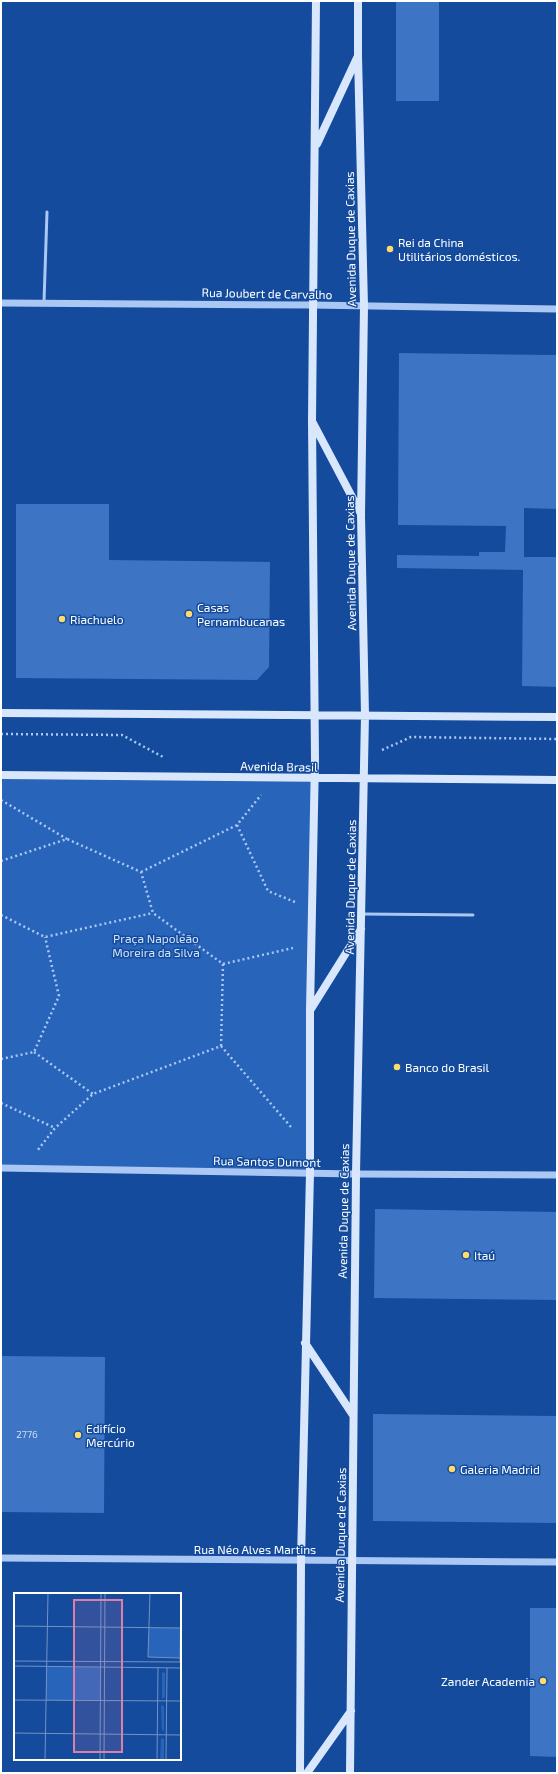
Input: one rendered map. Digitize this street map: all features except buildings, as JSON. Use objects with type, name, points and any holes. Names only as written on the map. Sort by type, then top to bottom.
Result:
[{"type":"main road","points":[[300,1773],[301,1560],[310,1173],[310,1010],[314,778],[312,305],[316,146],[316,1]]},
{"type":"main road","name":"Avenida Duque de Caxias","points":[[350,1773],[356,1174],[365,715],[361,515],[364,306],[358,1]]},
{"type":"main road","points":[[316,146],[358,56]]},
{"type":"main road","points":[[312,420],[361,515]]},
{"type":"main road","points":[[1,713],[557,717]]},
{"type":"main road","name":"Avenida Brasil","points":[[1,776],[557,780]]},
{"type":"main road","points":[[310,1010],[361,928]]},
{"type":"main road","points":[[305,1343],[353,1415]]},
{"type":"main road","points":[[307,1773],[351,1711]]},
{"type":"street","name":"Rua Joubert de Carvalho","points":[[1,303],[44,302],[557,309]]},
{"type":"street","name":"Rua Santos Dumont","points":[[1,1168],[356,1174],[557,1175]]},
{"type":"street","name":"Rua Néo Alves Martins","points":[[1,1558],[557,1562]]},
{"type":"lane","points":[[44,302],[47,212]]},
{"type":"lane","points":[[362,914],[473,915]]},
{"type":"path","points":[[1,734],[122,735],[165,758]]},
{"type":"path","points":[[364,759],[411,737],[557,739]]},
{"type":"path","points":[[141,872],[237,825],[274,778]]},
{"type":"path","points":[[1,800],[67,839],[141,872],[153,913],[223,964],[312,943]]},
{"type":"path","points":[[237,825],[268,891],[312,910]]},
{"type":"path","points":[[1,861],[67,839]]},
{"type":"path","points":[[1,915],[45,937],[153,913]]},
{"type":"path","points":[[34,1052],[59,996],[45,937]]},
{"type":"path","points":[[223,964],[221,1046],[309,1148]]},
{"type":"path","points":[[23,1168],[55,1128],[93,1094],[221,1046]]},
{"type":"path","points":[[1,1059],[34,1052],[93,1094]]},
{"type":"path","points":[[1,1103],[55,1128]]},
{"type":"green space","name":"Praça Napoleão Moreira da Silva","points":[[1,775],[314,778],[310,1173],[1,1168]]},
{"type":"place","name":"Rei da China Utilitários domésticos.","points":[[390,249]]},
{"type":"place","name":"Casas Pernambucanas","points":[[189,614]]},
{"type":"place","name":"Riachuelo","points":[[62,619]]},
{"type":"place","name":"Banco do Brasil","points":[[397,1067]]},
{"type":"place","name":"Itaú","points":[[466,1255]]},
{"type":"place","name":"Edifício Mercúrio","points":[[78,1435]]},
{"type":"place","name":"Galeria Madrid","points":[[452,1469]]},
{"type":"place","name":"Zander Academia","points":[[543,1681]]}]
